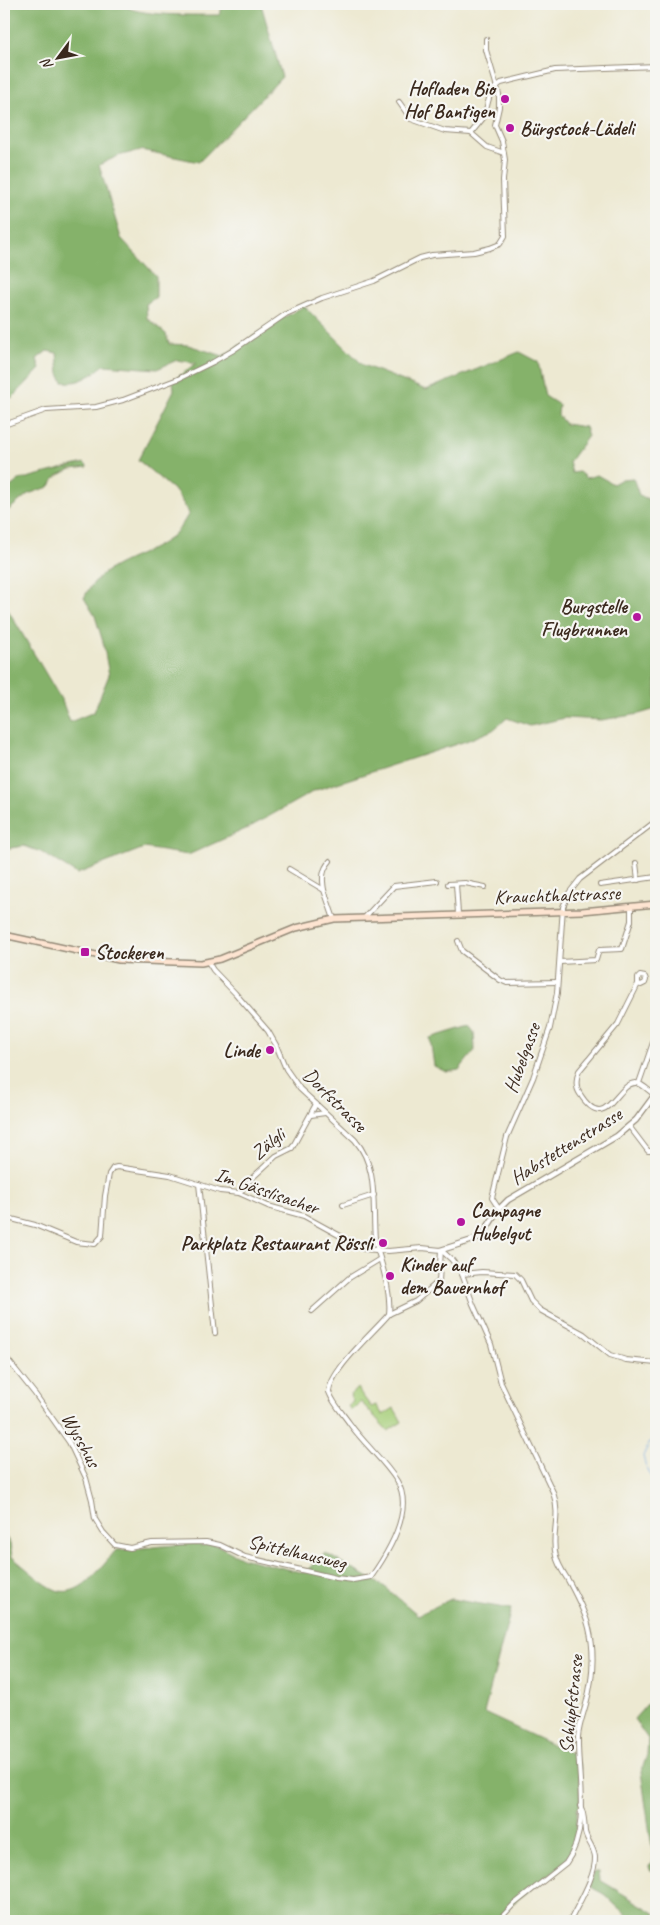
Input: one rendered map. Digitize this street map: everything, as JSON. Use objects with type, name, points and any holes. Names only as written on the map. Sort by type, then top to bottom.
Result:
[{"type":"main road","name":"Krauchthalstrasse","points":[[4,935],[119,960],[208,962],[296,928],[334,919],[563,911],[656,904]]},
{"type":"street","points":[[4,425],[46,410],[96,407],[123,400],[178,380],[232,351],[286,314],[322,298],[374,281],[420,258],[432,255],[474,252],[498,245],[505,236],[504,153],[502,141],[495,125],[500,105],[497,84],[487,54],[486,39]]},
{"type":"street","points":[[471,133],[484,117],[490,94],[497,84],[555,70],[656,66]]},
{"type":"street","points":[[399,102],[411,119],[445,131],[471,133],[487,146],[504,153]]},
{"type":"street","name":"Hubelgasse","points":[[499,1209],[492,1198],[504,1148],[538,1064],[550,1028],[558,982],[563,911],[569,893],[580,879],[656,821]]},
{"type":"street","points":[[330,861],[325,866],[322,875],[324,890],[334,919]]},
{"type":"street","points":[[636,863],[638,880]]},
{"type":"street","points":[[289,869],[324,890]]},
{"type":"street","points":[[600,885],[656,877]]},
{"type":"street","points":[[365,917],[394,886],[437,881]]},
{"type":"street","name":"Krauchthalstrasse","points":[[448,884],[465,883],[485,887]]},
{"type":"street","points":[[456,884],[458,914]]},
{"type":"street","points":[[560,962],[596,960],[599,950],[622,949],[631,921],[631,907]]},
{"type":"street","points":[[458,941],[462,951],[500,980],[507,983],[558,982]]},
{"type":"street","name":"Dorfstrasse","points":[[208,962],[268,1031],[292,1078],[325,1113],[355,1140],[362,1150],[371,1173],[374,1195],[375,1240],[378,1251]]},
{"type":"street","points":[[638,984],[618,1024],[579,1071],[576,1081],[578,1091],[585,1101],[595,1108],[602,1109],[608,1107],[625,1088],[633,1083],[639,1083],[656,1094]]},
{"type":"street","points":[[639,1083],[656,1034]]},
{"type":"street","name":"Habstettenstrasse","points":[[441,1250],[480,1236],[487,1230],[499,1209],[514,1196],[607,1143],[629,1126],[656,1094]]},
{"type":"street","name":"Zälgli","points":[[239,1193],[276,1156],[292,1148],[312,1115],[316,1104]]},
{"type":"street","points":[[312,1115],[325,1113]]},
{"type":"street","points":[[629,1126],[648,1151],[656,1149]]},
{"type":"street","name":"Im Gässlisacher","points":[[4,1216],[35,1225],[76,1242],[89,1245],[97,1243],[102,1236],[105,1196],[109,1174],[113,1168],[139,1169],[170,1175],[220,1191],[239,1193],[268,1206],[304,1216],[364,1249],[378,1251]]},
{"type":"street","name":"Im Gässlisacher","points":[[199,1184],[215,1333]]},
{"type":"street","points":[[343,1205],[374,1195]]},
{"type":"street","points":[[422,1248],[441,1250],[439,1281],[416,1300],[390,1314],[378,1251],[422,1248]]},
{"type":"street","name":"Schlupfstrasse","points":[[441,1250],[452,1260],[462,1274],[491,1344],[502,1382],[553,1492],[558,1517],[555,1542],[556,1558],[579,1600],[589,1626],[593,1655],[591,1683],[578,1736],[580,1806],[578,1839],[569,1859],[556,1872],[513,1905],[498,1921]]},
{"type":"street","points":[[312,1311],[349,1278],[380,1259]]},
{"type":"street","points":[[462,1274],[482,1272],[514,1274],[521,1280],[531,1301],[540,1310],[584,1334],[610,1355],[626,1360],[656,1363]]},
{"type":"street","name":"Spittelhausweg","points":[[117,1546],[130,1548],[152,1543],[206,1542],[220,1545],[242,1556],[336,1578],[353,1580],[371,1577],[387,1551],[399,1523],[402,1508],[401,1494],[395,1478],[361,1440],[332,1398],[329,1388],[337,1372],[390,1314]]},
{"type":"street","name":"Wysshus","points":[[4,1355],[69,1442],[86,1478],[93,1503],[95,1520],[103,1532],[117,1546]]},
{"type":"street","points":[[570,1921],[588,1884],[595,1862],[594,1850],[586,1836],[583,1811],[580,1806]]},
{"type":"green space","points":[[4,4],[123,4],[139,11],[153,13],[219,15],[223,6],[221,4],[261,4],[282,77],[199,162],[141,150],[118,156],[99,165],[121,238],[156,276],[156,297],[146,304],[147,318],[166,334],[169,344],[188,345],[223,356],[304,306],[363,365],[426,390],[519,352],[538,362],[545,396],[559,405],[558,415],[565,424],[585,427],[588,436],[569,462],[572,473],[579,472],[586,478],[597,475],[613,484],[622,479],[633,478],[639,495],[648,499],[656,515],[656,709],[639,714],[601,720],[565,718],[530,726],[507,718],[493,730],[466,741],[316,790],[248,828],[188,855],[144,848],[77,874],[41,852],[24,846],[4,849],[4,603],[62,701],[70,722],[94,712],[109,675],[103,642],[95,616],[84,598],[91,586],[111,569],[170,538],[178,530],[189,513],[176,492],[138,460],[174,390],[173,381],[196,363],[177,360],[157,369],[104,365],[90,376],[75,382],[63,382],[59,374],[57,353],[47,351],[37,359],[40,369],[13,397],[4,400]]},
{"type":"green space","points":[[84,463],[88,467],[71,469],[57,476],[49,487],[28,494],[4,514],[4,492],[19,480]]},
{"type":"green space","points":[[469,1026],[474,1032],[475,1050],[459,1070],[446,1072],[434,1066],[430,1038]]},
{"type":"green space","points":[[357,1388],[371,1407],[376,1405],[383,1415],[394,1408],[402,1422],[388,1431],[361,1402],[351,1410],[348,1406],[353,1402],[350,1396]]},
{"type":"green space","points":[[4,1534],[10,1544],[12,1557],[47,1585],[62,1591],[71,1591],[88,1581],[116,1550],[205,1542],[219,1546],[242,1558],[304,1573],[325,1553],[385,1587],[418,1615],[451,1599],[511,1609],[484,1713],[572,1754],[580,1765],[580,1806],[577,1809],[575,1837],[568,1857],[564,1863],[512,1904],[496,1921],[4,1921]]},
{"type":"green space","points":[[656,1694],[656,1870],[650,1870],[649,1866],[653,1863],[653,1855],[641,1772],[647,1755],[648,1739],[634,1719]]},
{"type":"green space","points":[[595,1872],[599,1872],[600,1880],[656,1914],[656,1921],[620,1921],[626,1914],[605,1895],[592,1888],[589,1884]]},
{"type":"waterway","points":[[656,1436],[649,1444],[643,1456],[656,1486]]},
{"type":"place","name":"Hofladen Bio Hof Bantigen","points":[[505,99]]},
{"type":"place","name":"Bürgstock-Lädeli","points":[[510,128]]},
{"type":"place","name":"Burgstelle Flugbrunnen","points":[[637,617]]},
{"type":"place","name":"Stockeren","points":[[85,952]]},
{"type":"place","name":"Linde","points":[[270,1050]]},
{"type":"place","name":"Campagne Hubelgut","points":[[461,1222]]},
{"type":"place","name":"Parkplatz Restaurant Rössli","points":[[383,1243]]},
{"type":"place","name":"Kinder auf dem Bauernhof","points":[[390,1276]]}]
